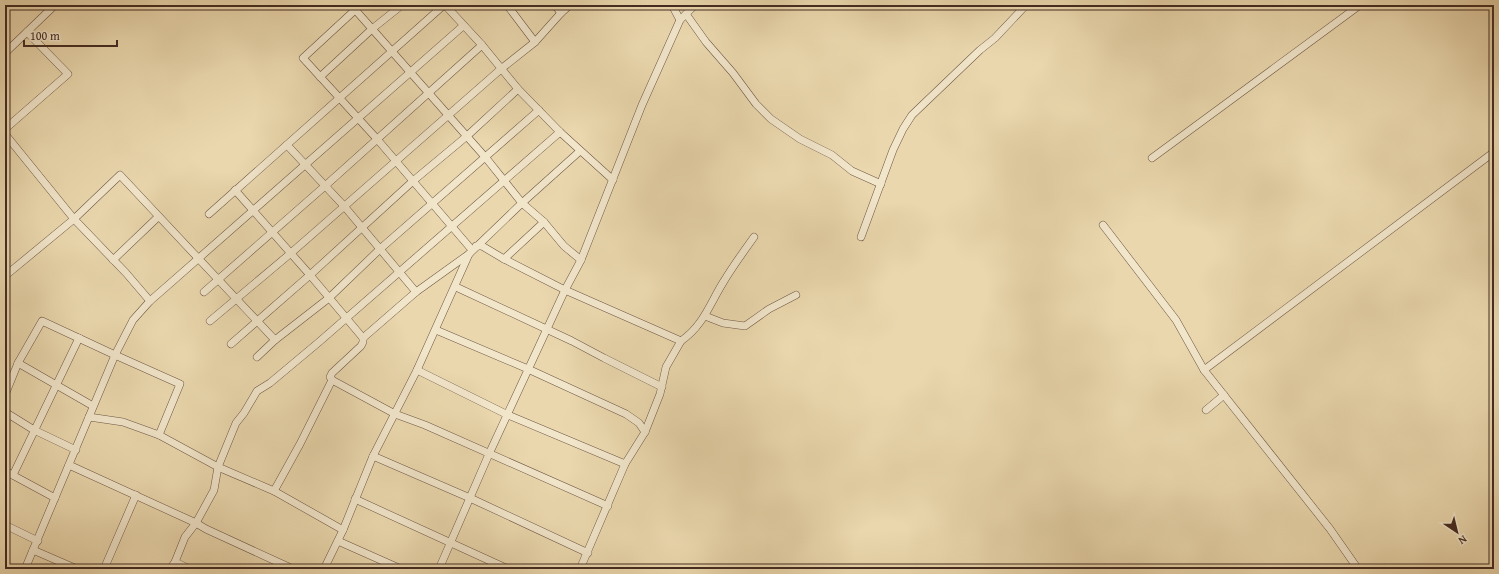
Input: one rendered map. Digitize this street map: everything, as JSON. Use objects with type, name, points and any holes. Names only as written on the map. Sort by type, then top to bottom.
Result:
[{"type":"street","points":[[5,53],[55,5]]},
{"type":"street","points":[[320,77],[372,29],[402,5]]},
{"type":"street","points":[[209,214],[444,5],[482,45],[518,89],[560,132],[613,180]]},
{"type":"street","points":[[507,5],[535,42]]},
{"type":"street","points":[[555,5],[561,12]]},
{"type":"street","points":[[210,321],[291,253],[395,160],[501,69],[535,42],[561,12],[570,5]]},
{"type":"street","points":[[672,5],[680,20]]},
{"type":"street","points":[[439,569],[528,369],[565,290],[581,260],[642,105],[680,20],[695,5]]},
{"type":"street","points":[[861,237],[893,150],[903,129],[912,115],[994,38],[1026,5]]},
{"type":"street","points":[[1152,158],[1360,5]]},
{"type":"street","points":[[473,250],[359,119],[303,58],[353,8],[467,136],[522,203],[544,222],[564,246],[581,260]]},
{"type":"street","points":[[686,14],[706,42],[733,73],[756,104],[771,119],[800,139],[832,155],[852,171],[881,184]]},
{"type":"street","points":[[25,569],[115,355],[133,320],[150,301],[359,119],[463,26]]},
{"type":"street","points":[[5,129],[68,74],[27,32]]},
{"type":"street","points":[[204,292],[377,140],[482,45]]},
{"type":"street","points":[[231,344],[310,275],[413,181],[467,136],[518,89]]},
{"type":"street","points":[[257,357],[275,340],[329,298],[380,249],[486,158],[539,110]]},
{"type":"street","points":[[170,569],[175,562],[185,537],[196,523],[214,490],[218,467],[236,423],[244,413],[257,391],[270,383],[560,132]]},
{"type":"street","points":[[5,134],[74,219],[126,273],[150,301]]},
{"type":"street","points":[[287,145],[344,206],[416,292]]},
{"type":"street","points":[[274,491],[300,444],[332,380],[330,377],[332,373],[361,346],[363,338],[416,292],[473,250],[522,203],[580,151]]},
{"type":"street","points":[[1204,370],[1494,152]]},
{"type":"street","points":[[5,276],[74,219],[120,175],[275,340]]},
{"type":"street","points":[[236,190],[363,338]]},
{"type":"street","points":[[113,260],[158,217]]},
{"type":"street","points":[[504,259],[544,222]]},
{"type":"street","points":[[1102,225],[1176,320],[1204,370],[1330,529],[1358,569]]},
{"type":"street","points":[[580,569],[625,464],[645,432],[660,394],[666,367],[681,341],[691,333],[705,316],[723,281],[754,237]]},
{"type":"street","points":[[324,569],[343,530],[373,456],[417,370],[473,250],[482,246],[565,290],[681,341]]},
{"type":"street","points":[[456,287],[572,341],[662,387]]},
{"type":"street","points":[[705,316],[723,323],[745,326],[769,309],[796,295]]},
{"type":"street","points":[[5,395],[18,363],[42,321],[180,384],[159,434]]},
{"type":"street","points":[[436,330],[528,369],[626,414],[638,423],[645,432]]},
{"type":"street","points":[[13,475],[79,338]]},
{"type":"street","points":[[18,363],[93,406]]},
{"type":"street","points":[[417,370],[508,415],[625,464]]},
{"type":"street","points":[[332,380],[395,414],[425,425],[608,506]]},
{"type":"street","points":[[1206,410],[1224,395]]},
{"type":"street","points":[[5,412],[34,430],[76,450]]},
{"type":"street","points":[[89,417],[123,422],[159,434],[218,467],[274,491],[343,530]]},
{"type":"street","points":[[373,456],[470,498],[588,553]]},
{"type":"street","points":[[69,465],[293,569]]},
{"type":"street","points":[[5,471],[55,498]]},
{"type":"street","points":[[104,569],[136,495]]},
{"type":"street","points":[[355,499],[508,569]]},
{"type":"street","points":[[5,525],[38,541]]},
{"type":"street","points":[[338,541],[401,569]]},
{"type":"street","points":[[34,550],[77,569]]},
{"type":"street","points":[[175,562],[190,569]]}]
